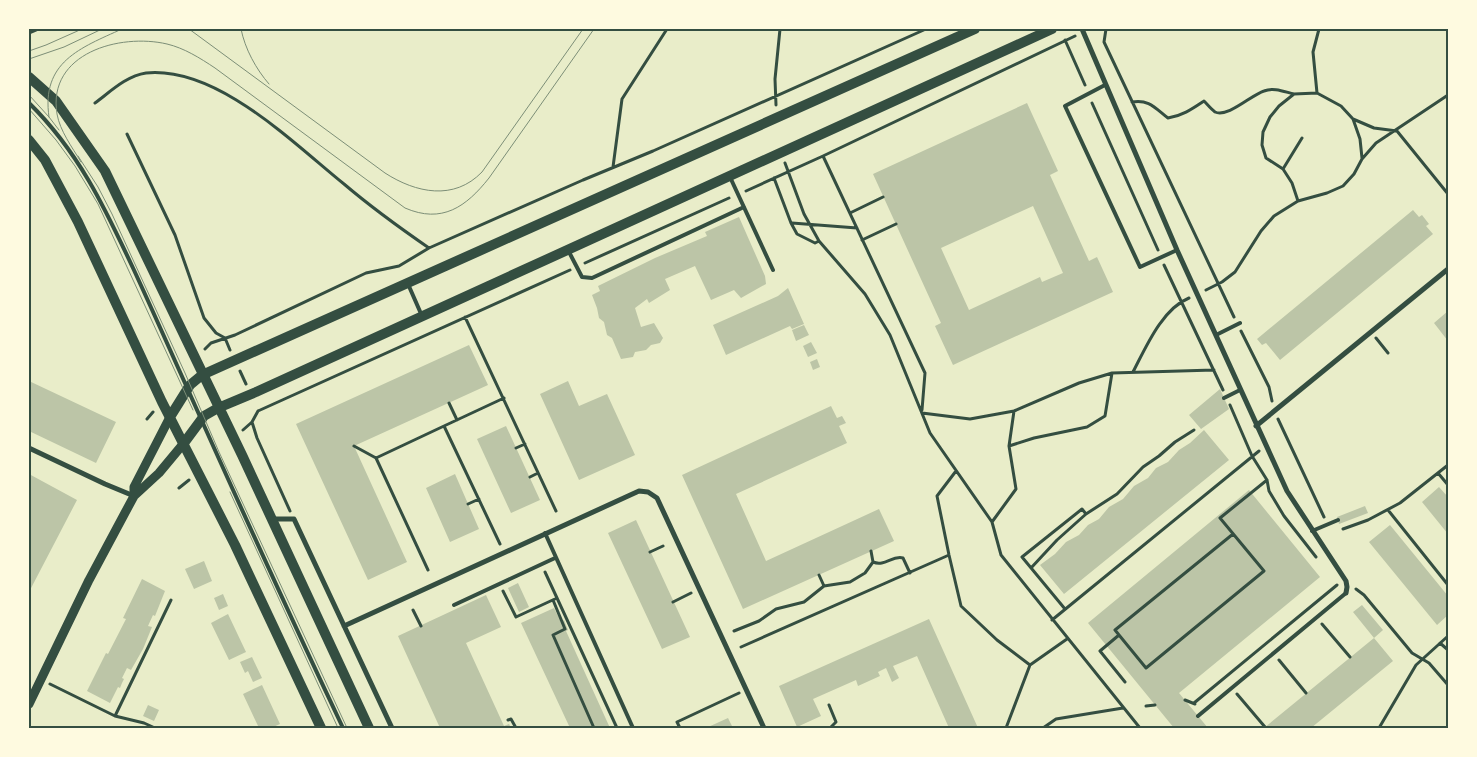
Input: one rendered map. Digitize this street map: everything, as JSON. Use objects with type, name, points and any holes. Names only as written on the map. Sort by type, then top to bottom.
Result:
[{"type":"main road","points":[[170,417],[187,388],[202,374],[976,29]]},
{"type":"main road","points":[[184,443],[201,419],[218,408],[1052,29]]},
{"type":"main road","points":[[29,77],[56,101],[105,171],[369,728]]},
{"type":"main road","points":[[29,140],[45,160],[78,222],[170,417],[235,545],[321,728]]},
{"type":"street","points":[[29,32],[36,29]]},
{"type":"street","points":[[1083,31],[1177,250],[1265,446],[1287,492],[1346,581],[1346,593]]},
{"type":"street","points":[[1256,426],[1448,269]]},
{"type":"street","points":[[134,496],[134,487],[170,417]]},
{"type":"street","points":[[29,704],[108,544],[134,496],[159,473],[184,443]]},
{"type":"street","points":[[29,448],[134,496]]},
{"type":"street","points":[[344,626],[639,491],[648,492],[657,498],[764,728]]},
{"type":"street","points":[[271,520],[294,519],[392,728]]},
{"type":"lane","points":[[1105,85],[1064,106],[1140,267],[1177,250]]},
{"type":"lane","points":[[29,102],[66,147],[94,188],[114,227],[342,728]]},
{"type":"lane","points":[[729,176],[773,270]]},
{"type":"lane","points":[[568,250],[582,277],[592,278],[744,206]]},
{"type":"lane","points":[[407,283],[422,316]]},
{"type":"lane","points":[[1216,336],[1239,324]]},
{"type":"lane","points":[[1224,398],[1240,390]]},
{"type":"lane","points":[[1312,531],[1338,520]]},
{"type":"lane","points":[[544,533],[633,728]]},
{"type":"lane","points":[[454,605],[555,558]]},
{"type":"lane","points":[[1198,716],[1346,593]]},
{"type":"path","points":[[613,167],[622,99],[667,29]]},
{"type":"path","points":[[775,79],[780,29]]},
{"type":"path","points":[[196,361],[211,342],[235,335],[366,274],[399,266],[429,248],[926,29]]},
{"type":"path","points":[[1106,29],[1104,42],[1239,324],[1268,387],[1274,411],[1332,534],[1368,520],[1400,503],[1448,464]]},
{"type":"path","points":[[1317,93],[1313,52],[1319,29]]},
{"type":"path","points":[[294,519],[256,438],[252,422],[258,411],[823,156],[1083,31]]},
{"type":"path","points":[[921,413],[970,419],[1014,411],[1079,383],[1112,374],[1214,370],[1161,257],[1065,40]]},
{"type":"path","points":[[94,104],[129,78],[144,74],[160,73],[183,76],[221,90],[292,142],[344,185],[429,248]]},
{"type":"path","points":[[1132,102],[1142,100],[1168,118],[1186,113],[1204,101],[1215,112],[1219,113],[1230,110],[1265,90],[1275,89],[1294,94],[1317,93],[1341,106],[1353,119],[1360,139],[1362,159]]},
{"type":"path","points":[[1294,94],[1279,106],[1270,117],[1263,132],[1262,145],[1266,158],[1283,169],[1292,183],[1298,201]]},
{"type":"path","points":[[1133,372],[1155,331],[1178,303],[1219,284],[1235,272],[1261,231],[1274,216],[1298,201],[1327,193],[1343,186],[1376,143],[1448,95]]},
{"type":"path","points":[[1353,119],[1374,128],[1397,130],[1448,194]]},
{"type":"path","points":[[127,134],[175,235],[204,318],[216,334],[225,338],[258,411]]},
{"type":"path","points":[[1283,169],[1302,138]]},
{"type":"path","points":[[823,156],[925,373],[921,413]]},
{"type":"path","points":[[774,178],[797,234],[815,243],[819,241],[866,294],[890,335],[930,433],[992,522],[1001,556],[1140,728]]},
{"type":"path","points":[[850,213],[883,197]]},
{"type":"path","points":[[791,223],[857,228]]},
{"type":"path","points":[[862,240],[896,224]]},
{"type":"path","points":[[466,317],[556,511]]},
{"type":"path","points":[[1371,332],[1388,353]]},
{"type":"path","points":[[1008,446],[1034,438],[1087,427],[1105,416],[1112,374]]},
{"type":"path","points":[[376,458],[504,398]]},
{"type":"path","points":[[449,403],[457,420]]},
{"type":"path","points":[[1231,407],[1252,456],[1267,480],[1268,491],[1284,516],[1319,560]]},
{"type":"path","points":[[992,522],[1016,489],[1008,446],[1014,411]]},
{"type":"path","points":[[444,426],[503,552]]},
{"type":"path","points":[[1031,568],[1057,540],[1086,514],[1117,494],[1143,467],[1194,430]]},
{"type":"path","points":[[516,448],[525,444]]},
{"type":"path","points":[[354,446],[376,458],[428,570]]},
{"type":"path","points":[[1052,620],[1265,446]]},
{"type":"path","points":[[956,472],[937,496],[948,555],[961,606],[997,640],[1030,665]]},
{"type":"path","points":[[530,477],[538,473]]},
{"type":"path","points":[[1438,473],[1448,485]]},
{"type":"path","points":[[1233,534],[1115,630],[1146,668],[1264,571],[1220,518],[1267,480]]},
{"type":"path","points":[[468,504],[479,499]]},
{"type":"path","points":[[1065,609],[1022,558],[1082,509],[1086,514]]},
{"type":"path","points":[[1388,510],[1448,585]]},
{"type":"path","points":[[1052,534],[1057,540]]},
{"type":"path","points":[[650,552],[664,546]]},
{"type":"path","points":[[734,631],[759,621],[776,609],[804,602],[824,586],[850,582],[865,574],[873,562],[870,551]]},
{"type":"path","points":[[741,647],[948,555]]},
{"type":"path","points":[[873,562],[882,564],[898,557],[903,558],[910,573]]},
{"type":"path","points":[[542,564],[617,728]]},
{"type":"path","points":[[819,575],[824,586]]},
{"type":"path","points":[[1194,703],[1338,584],[1333,578]]},
{"type":"path","points":[[1346,581],[1364,595],[1412,653],[1429,663],[1448,685]]},
{"type":"path","points":[[500,583],[516,617],[557,598]]},
{"type":"path","points":[[674,602],[687,595]]},
{"type":"path","points":[[115,716],[171,600]]},
{"type":"path","points":[[553,600],[566,629],[553,635],[594,728]]},
{"type":"path","points":[[1309,608],[1350,657]]},
{"type":"path","points":[[414,610],[421,626]]},
{"type":"path","points":[[1119,635],[1100,651],[1125,682]]},
{"type":"path","points":[[1379,728],[1393,702],[1421,659],[1448,636]]},
{"type":"path","points":[[1006,728],[1030,665],[1067,639]]},
{"type":"path","points":[[1440,643],[1448,650]]},
{"type":"path","points":[[1266,644],[1306,693]]},
{"type":"path","points":[[41,679],[115,716],[144,723],[155,728]]},
{"type":"path","points":[[1224,679],[1265,727]]},
{"type":"path","points":[[680,728],[677,722],[730,698]]},
{"type":"path","points":[[829,705],[836,722],[830,728]]},
{"type":"path","points":[[1146,706],[1155,705]]},
{"type":"path","points":[[1043,728],[1056,719],[1124,708]]},
{"type":"path","points":[[508,720],[511,719],[516,728]]},
{"type":"building","points":[[1027,103],[1058,171],[1050,175],[1089,261],[1097,257],[1113,292],[953,365],[935,326],[941,323],[873,174]],"holes":[[[1033,206],[1063,273],[1042,282],[1040,277],[969,310],[941,248]]]},
{"type":"building","points":[[1413,210],[1419,217],[1422,215],[1429,224],[1426,226],[1433,234],[1280,360],[1266,343],[1262,345],[1257,339]]},
{"type":"building","points":[[739,217],[765,276],[766,284],[741,298],[734,290],[711,300],[695,266],[665,279],[670,290],[649,303],[647,299],[635,308],[641,327],[654,323],[663,338],[660,343],[651,345],[646,350],[635,352],[633,357],[621,359],[612,338],[607,335],[604,322],[599,318],[592,295],[600,291],[598,286],[655,258],[707,236],[705,232]]},
{"type":"building","points":[[788,288],[804,324],[792,329],[790,326],[726,355],[713,325],[778,296]]},
{"type":"building","points":[[1448,311],[1448,341],[1434,323]]},
{"type":"building","points":[[804,325],[809,335],[796,341],[792,330]]},
{"type":"building","points":[[811,342],[817,353],[808,357],[803,346]]},
{"type":"building","points":[[469,345],[488,385],[354,446],[407,562],[368,580],[296,424]]},
{"type":"building","points":[[817,359],[820,367],[813,370],[810,362]]},
{"type":"building","points":[[29,381],[116,422],[96,463],[29,431]]},
{"type":"building","points":[[568,381],[579,406],[607,394],[635,455],[579,480],[540,394]]},
{"type":"building","points":[[1220,389],[1229,409],[1201,429],[1189,415]]},
{"type":"building","points":[[831,406],[837,418],[842,416],[846,423],[839,426],[847,443],[736,494],[766,561],[879,509],[894,541],[743,609],[682,475]]},
{"type":"building","points":[[506,426],[540,500],[511,513],[477,439]]},
{"type":"building","points":[[1204,430],[1229,460],[1064,594],[1040,565],[1055,554],[1066,542],[1079,535],[1088,525],[1099,519],[1109,507],[1123,499],[1134,486],[1148,478],[1156,468],[1168,462],[1179,450]]},
{"type":"building","points":[[29,474],[77,500],[29,592]]},
{"type":"building","points":[[455,474],[479,529],[450,542],[426,488]]},
{"type":"building","points":[[1439,487],[1448,497],[1448,534],[1422,502]]},
{"type":"building","points":[[1249,490],[1320,577],[1179,693],[1208,728],[1174,728],[1088,623]]},
{"type":"building","points":[[1365,506],[1368,513],[1339,524],[1337,517]]},
{"type":"building","points":[[636,520],[690,637],[662,649],[608,533]]},
{"type":"building","points":[[1390,525],[1448,596],[1448,615],[1437,625],[1369,542]]},
{"type":"building","points":[[204,561],[212,581],[194,589],[185,569]]},
{"type":"building","points":[[142,579],[165,591],[155,616],[153,615],[148,626],[152,627],[143,649],[131,670],[127,668],[120,688],[118,687],[110,703],[87,691],[126,619],[123,618]]},
{"type":"building","points":[[518,583],[529,607],[519,612],[508,588]]},
{"type":"building","points":[[223,594],[228,606],[219,610],[214,598]]},
{"type":"building","points":[[486,595],[501,627],[466,643],[504,726],[509,724],[511,728],[440,728],[398,636]]},
{"type":"building","points":[[1362,605],[1383,630],[1374,638],[1353,612]]},
{"type":"building","points":[[554,608],[561,622],[564,620],[568,630],[566,631],[610,728],[570,728],[521,623]]},
{"type":"building","points":[[228,614],[246,652],[229,660],[211,623]]},
{"type":"building","points":[[929,619],[978,728],[949,728],[917,656],[893,666],[899,678],[892,682],[886,668],[878,672],[880,676],[858,686],[856,680],[813,699],[821,716],[797,727],[779,686]]},
{"type":"building","points":[[1374,638],[1393,661],[1311,728],[1264,728]]},
{"type":"building","points":[[252,657],[262,678],[253,682],[248,671],[245,673],[240,662]]},
{"type":"building","points":[[262,685],[280,724],[271,728],[259,728],[243,694]]},
{"type":"building","points":[[148,705],[159,710],[154,721],[143,716]]},
{"type":"building","points":[[728,718],[733,728],[706,728]]},
{"type":"tram line","points":[[29,51],[82,29]]},
{"type":"tram line","points":[[29,59],[64,47],[102,29]]},
{"type":"tram line","points":[[49,117],[48,98],[51,83],[58,70],[78,51],[122,29]]},
{"type":"tram line","points":[[189,29],[385,173],[409,185],[435,191],[459,187],[471,181],[482,172],[583,29]]},
{"type":"tram line","points":[[241,29],[245,44],[252,58],[269,84]]},
{"type":"tram line","points":[[81,162],[70,145],[57,114],[57,93],[63,76],[75,62],[91,52],[109,45],[148,41],[180,48],[209,64],[405,208],[431,214],[442,213],[462,204],[489,178],[594,29]]},
{"type":"tram line","points":[[29,95],[59,130]]},
{"type":"tram line","points":[[29,109],[56,140],[75,166],[98,204],[193,410]]},
{"type":"tram line","points":[[78,156],[98,187],[112,214],[219,452],[347,728]]},
{"type":"tram line","points":[[230,492],[338,728]]}]
